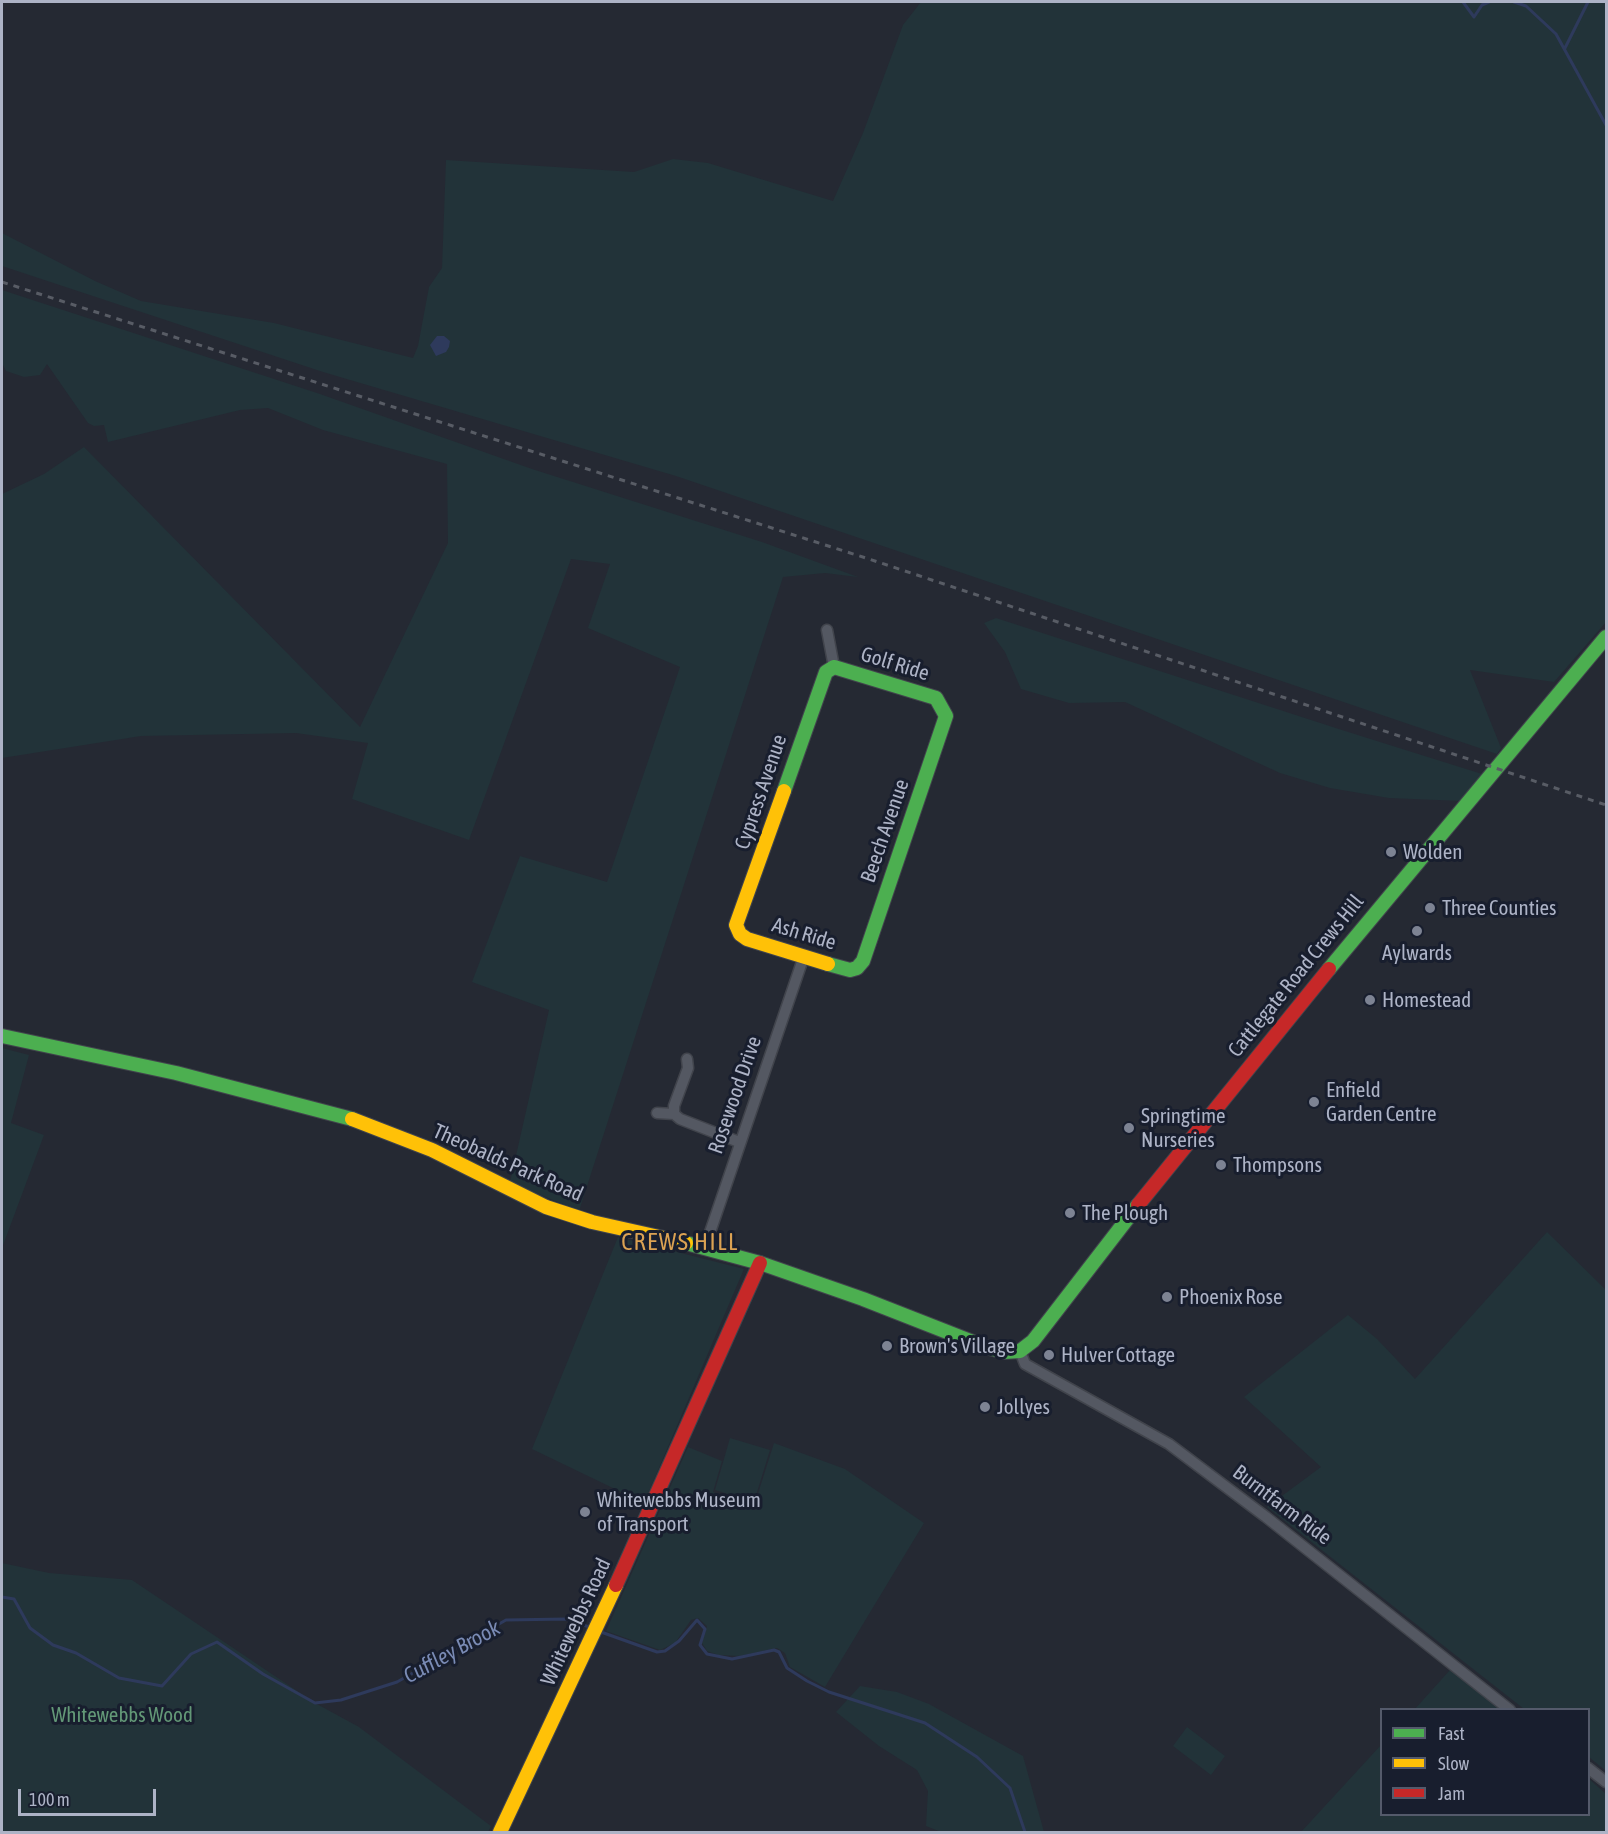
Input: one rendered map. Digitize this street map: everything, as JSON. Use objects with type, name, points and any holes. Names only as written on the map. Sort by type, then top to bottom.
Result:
[{"type":"street","points":[[827,630],[834,667]]},
{"type":"street","name":"Cattlegate Road Crews Hill","points":[[1023,1350],[1173,1159],[1418,860],[1606,637]]},
{"type":"street","name":"Golf Ride","points":[[834,667],[936,698],[942,705]]},
{"type":"street","name":"Cypress Avenue","points":[[740,934],[736,925],[823,679],[826,672],[834,667]]},
{"type":"street","name":"Beech Avenue","points":[[857,968],[863,961],[946,716],[942,705]]},
{"type":"street","name":"Ash Ride","points":[[740,934],[747,939],[850,970],[857,968]]},
{"type":"street","name":"Rosewood Drive","points":[[705,1247],[804,956]]},
{"type":"street","name":"Theobalds Park Road","points":[[2,1036],[176,1073],[320,1109],[432,1150],[546,1208],[592,1222],[705,1247],[760,1263],[863,1299],[983,1346],[1004,1352],[1023,1350]]},
{"type":"street","points":[[674,1114],[674,1106],[688,1068],[687,1059]]},
{"type":"street","points":[[657,1113],[674,1114],[680,1119],[739,1142]]},
{"type":"street","name":"Whitewebbs Road","points":[[500,1833],[590,1645],[760,1263]]},
{"type":"street","name":"Burntfarm Ride","points":[[1023,1350],[1025,1364],[1168,1444],[1276,1524],[1507,1708]]},
{"type":"street","points":[[1590,1770],[1606,1782]]},
{"type":"green space","points":[[921,2],[1606,2],[1606,622],[1554,682],[1470,670],[1501,748],[1497,754],[676,476],[323,372],[2,266],[2,233],[95,281],[141,301],[274,323],[413,358],[418,346],[429,287],[442,268],[446,160],[634,172],[673,159],[708,163],[833,201],[863,133],[903,25]]},
{"type":"green space","points":[[2,290],[320,394],[532,469],[762,542],[858,577],[825,573],[783,577],[579,1211],[510,1182],[549,1010],[472,982],[520,856],[607,882],[680,667],[588,628],[610,564],[571,559],[469,840],[352,799],[368,743],[296,733],[141,736],[2,758],[2,494],[44,474],[84,447],[360,727],[448,543],[447,464],[323,430],[268,408],[240,410],[108,442],[104,425],[94,426],[88,423],[47,364],[40,375],[24,377],[6,371],[2,363]]},
{"type":"green space","points":[[996,618],[1482,774],[1462,801],[1389,798],[1330,788],[1280,773],[1125,702],[1069,703],[1021,689],[1005,652],[984,623]]},
{"type":"green space","points":[[2,1048],[29,1055],[11,1123],[44,1135],[2,1248]]},
{"type":"green space","points":[[1547,1232],[1606,1290],[1606,1771],[1590,1758],[1590,1708],[1523,1708],[1267,1507],[1321,1467],[1244,1397],[1348,1315],[1377,1339],[1415,1379]]},
{"type":"green space","points":[[618,1237],[744,1269],[644,1503],[532,1449]]},
{"type":"green space","points":[[730,1438],[770,1450],[754,1502],[715,1490]]},
{"type":"green space","points":[[774,1443],[845,1469],[924,1523],[825,1687],[790,1667],[785,1653],[777,1648],[740,1656],[718,1655],[707,1651],[702,1643],[707,1626],[698,1618],[691,1620],[675,1643],[660,1650],[606,1631],[688,1447],[722,1461],[713,1492],[754,1506]]},
{"type":"green space","name":"Whitewebbs Wood","points":[[2,1563],[49,1573],[132,1580],[315,1703],[359,1727],[491,1826],[488,1832],[2,1832]]},
{"type":"green space","points":[[1450,1670],[1500,1708],[1416,1708]]},
{"type":"green space","points":[[860,1686],[897,1692],[929,1704],[1023,1756],[1044,1832],[941,1832],[926,1826],[928,1791],[917,1770],[879,1746],[836,1712]]},
{"type":"green space","points":[[1187,1727],[1225,1756],[1211,1775],[1173,1746]]},
{"type":"green space","points":[[1380,1746],[1380,1816],[1590,1816],[1590,1780],[1606,1794],[1606,1832],[1301,1832]]},
{"type":"water","points":[[437,336],[444,336],[450,341],[446,352],[436,356],[430,345]]},
{"type":"waterway","points":[[1463,2],[1474,17],[1482,5],[1489,2]]},
{"type":"waterway","points":[[1514,2],[1526,6],[1556,34],[1606,125]]},
{"type":"waterway","points":[[1565,48],[1588,2]]},
{"type":"waterway","name":"Cuffley Brook","points":[[2,1597],[14,1599],[30,1628],[53,1645],[76,1653],[119,1678],[162,1686],[191,1654],[217,1642],[263,1674],[315,1703],[341,1700],[397,1682],[506,1620],[566,1619],[592,1628]]},
{"type":"waterway","name":"Cuffley Brook","points":[[601,1632],[657,1652],[665,1651],[679,1641],[697,1620],[705,1629],[700,1645],[707,1654],[732,1659],[774,1650],[779,1652],[787,1668],[807,1681],[829,1692],[925,1723],[977,1757],[1010,1788],[1025,1832]]},
{"type":"railway","points":[[2,282],[869,559],[1606,805]]},
{"type":"traffic: fast","points":[[1329,969],[1606,637]]},
{"type":"traffic: fast","points":[[828,964],[850,970],[857,968],[863,961],[946,716],[936,698],[834,667]]},
{"type":"traffic: fast","points":[[784,791],[826,672],[834,667]]},
{"type":"traffic: fast","points":[[2,1036],[176,1073],[352,1119]]},
{"type":"traffic: fast","points":[[686,1243],[760,1263],[863,1299],[983,1346],[1004,1352],[1020,1351],[1033,1341],[1138,1205]]},
{"type":"traffic: slow","points":[[784,791],[736,925],[740,934],[747,939],[828,964]]},
{"type":"traffic: slow","points":[[352,1119],[432,1150],[546,1207],[592,1222],[686,1243]]},
{"type":"traffic: slow","points":[[500,1832],[616,1585]]},
{"type":"traffic: jam","points":[[1138,1205],[1329,969]]},
{"type":"traffic: jam","points":[[616,1585],[760,1263]]},
{"type":"place","name":"Wolden","points":[[1391,852]]},
{"type":"place","name":"Three Counties","points":[[1430,908]]},
{"type":"place","name":"Aylwards","points":[[1417,931]]},
{"type":"place","name":"Homestead","points":[[1370,1000]]},
{"type":"place","name":"Enfield Garden Centre","points":[[1314,1102]]},
{"type":"place","name":"Springtime Nurseries","points":[[1129,1128]]},
{"type":"place","name":"Thompsons","points":[[1221,1165]]},
{"type":"place","name":"The Plough","points":[[1070,1213]]},
{"type":"place","name":"Phoenix Rose","points":[[1167,1297]]},
{"type":"place","name":"Brown's Village","points":[[887,1346]]},
{"type":"place","name":"Hulver Cottage","points":[[1049,1355]]},
{"type":"place","name":"Jollyes","points":[[985,1407]]},
{"type":"place","name":"Whitewebbs Museum of Transport","points":[[585,1512]]},
{"type":"district","name":"CREWS HILL","points":[[680,1242]]}]
